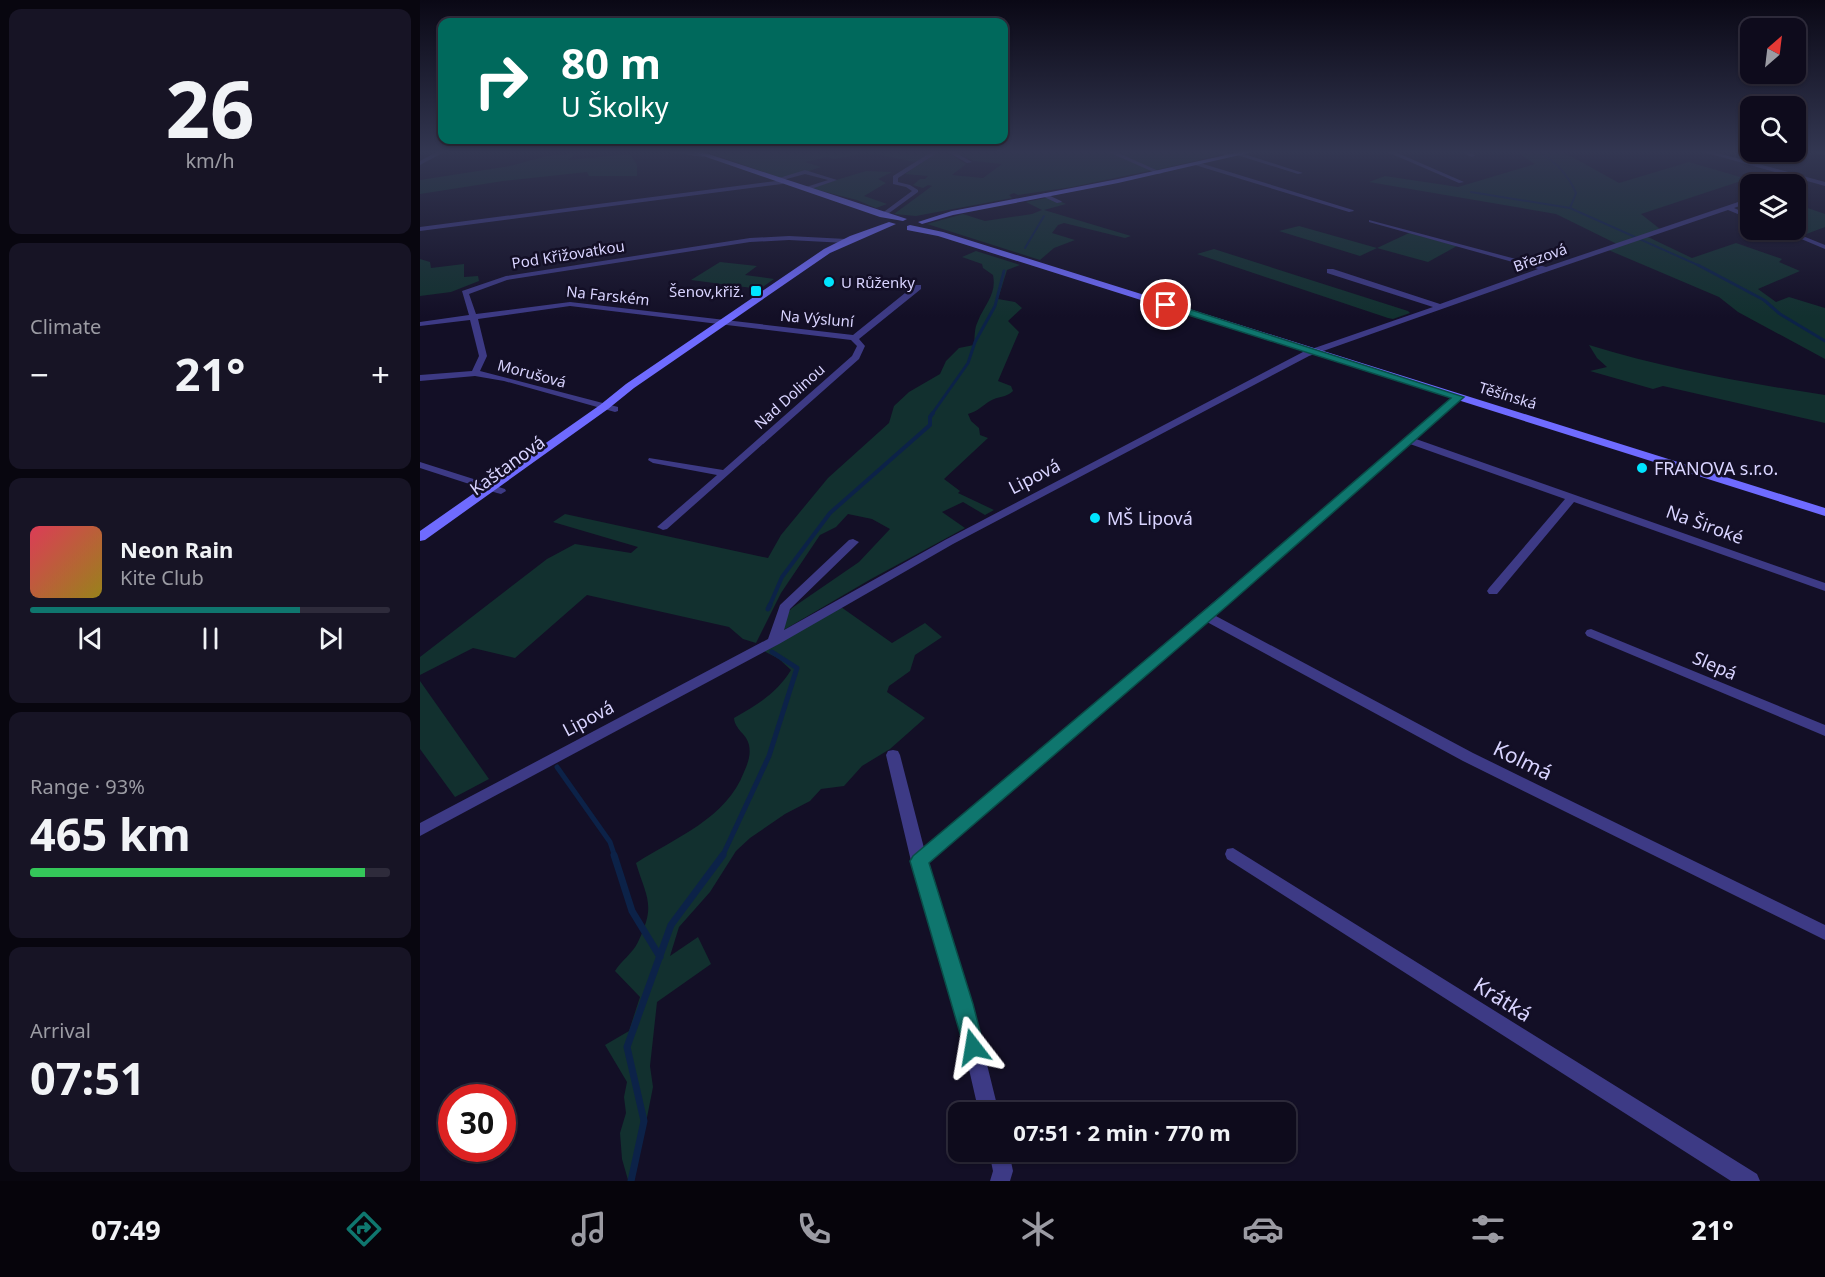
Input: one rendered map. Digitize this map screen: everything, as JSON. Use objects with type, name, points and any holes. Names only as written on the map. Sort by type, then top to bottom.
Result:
[{"type":"main road","name":"Těšínská","points":[[856,206],[1825,512]]},
{"type":"main road","points":[[909,222],[987,206]]},
{"type":"main road","points":[[909,222],[921,224],[952,213]]},
{"type":"main road","name":"Těšínská","points":[[883,215],[895,225]]},
{"type":"main road","name":"Kaštanová","points":[[420,549],[495,490],[610,408],[630,386],[728,323],[815,258],[846,241],[909,222]]},
{"type":"main road","name":"Těšínská","points":[[921,224],[940,234]]},
{"type":"main road","name":"Kaštanová","points":[[420,537],[495,490]]},
{"type":"street","points":[[420,229],[592,206]]},
{"type":"street","points":[[883,215],[895,206]]},
{"type":"street","points":[[1335,206],[1351,211]]},
{"type":"street","name":"Březová","points":[[1314,351],[1730,206]]},
{"type":"street","points":[[1727,207],[1740,213]]},
{"type":"street","points":[[1371,221],[1546,269]]},
{"type":"street","name":"Pod Křižovatkou","points":[[474,317],[465,293],[506,278],[750,240],[789,238],[846,241]]},
{"type":"street","points":[[1806,239],[1825,247]]},
{"type":"street","points":[[1330,271],[1442,307]]},
{"type":"street","name":"Na Výsluní","points":[[728,323],[854,338],[918,288]]},
{"type":"street","name":"Na Farském","points":[[420,324],[570,304],[728,323]]},
{"type":"street","name":"Morušová","points":[[474,317],[483,356],[475,373],[610,408]]},
{"type":"street","name":"Nad Dolinou","points":[[663,527],[855,357],[861,346],[854,338]]},
{"type":"street","name":"Lipová","points":[[420,830],[774,640],[939,547],[1314,351]]},
{"type":"street","points":[[420,378],[475,373]]},
{"type":"street","points":[[919,861],[1458,397]]},
{"type":"street","name":"Na Široké","points":[[1409,440],[1825,587]]},
{"type":"street","points":[[653,460],[725,473]]},
{"type":"street","points":[[420,465],[495,490]]},
{"type":"street","points":[[1493,591],[1572,496]]},
{"type":"street","points":[[774,640],[784,608],[853,542]]},
{"type":"street","name":"Kolmá","points":[[1206,616],[1468,757],[1825,933]]},
{"type":"street","name":"Slepá","points":[[1591,633],[1825,731]]},
{"type":"street","points":[[893,755],[919,861],[963,1004],[986,1102]]},
{"type":"street","name":"Krátká","points":[[1233,854],[1749,1181]]},
{"type":"street","points":[[1000,1181],[1003,1171],[1001,1162]]},
{"type":"green space","points":[[905,206],[969,206],[916,216],[894,214]]},
{"type":"green space","points":[[1034,206],[1058,206],[1044,210],[1131,236],[1125,238],[1064,223],[1058,225],[1052,233],[1075,240],[1054,248],[1040,260],[927,224],[963,214],[985,221],[1032,214],[1042,210]]},
{"type":"green space","points":[[1510,206],[1665,206],[1641,214],[1660,229],[1617,244],[1556,214]]},
{"type":"green space","points":[[1806,207],[1825,214],[1825,227],[1806,234]]},
{"type":"green space","points":[[1299,226],[1377,248],[1360,256],[1279,231]]},
{"type":"green space","points":[[1409,233],[1457,246],[1428,262],[1377,248]]},
{"type":"green space","points":[[1648,237],[1692,258],[1736,243],[1782,259],[1779,262],[1800,271],[1758,289],[1776,302],[1789,297],[1825,308],[1825,359],[1738,312],[1719,297],[1606,249]]},
{"type":"green space","points":[[1214,249],[1410,313],[1393,319],[1388,318],[1197,254]]},
{"type":"green space","points":[[976,251],[1020,265],[1007,270],[998,299],[1015,302],[1022,308],[1008,321],[1019,332],[998,381],[1011,386],[1013,391],[1008,395],[993,399],[968,414],[971,421],[979,428],[980,435],[988,438],[944,479],[960,491],[958,493],[994,510],[985,515],[963,502],[942,512],[965,528],[782,631],[785,615],[792,608],[859,562],[890,529],[872,519],[848,514],[836,527],[820,535],[781,593],[756,643],[743,639],[729,627],[587,595],[515,658],[473,648],[420,675],[420,657],[547,559],[575,544],[631,553],[638,547],[553,522],[565,514],[768,558],[781,535],[828,478],[889,423],[894,406],[909,392],[940,374],[946,361],[959,348],[974,345],[975,330],[992,293],[994,282],[993,275],[983,268],[982,264],[962,257]]},
{"type":"green space","points":[[420,259],[430,262],[431,268],[464,264],[464,277],[478,276],[479,281],[451,292],[420,296]]},
{"type":"green space","points":[[720,262],[757,266],[745,275],[774,279],[760,289],[691,280]]},
{"type":"green space","points":[[1589,345],[1706,374],[1825,395],[1825,423],[1663,386],[1653,389],[1590,371],[1607,367],[1597,358]]},
{"type":"green space","points":[[841,607],[892,643],[925,623],[942,637],[915,655],[910,671],[889,686],[887,692],[925,718],[890,749],[862,766],[844,786],[821,789],[810,801],[785,814],[750,838],[736,851],[710,892],[679,927],[670,956],[698,937],[711,964],[657,1002],[650,1066],[653,1087],[636,1173],[628,1180],[622,1159],[620,1133],[626,1113],[624,1097],[627,1082],[605,1045],[629,1031],[640,997],[615,971],[636,946],[647,919],[648,902],[636,863],[713,814],[736,788],[748,762],[750,749],[748,741],[736,726],[734,718],[773,692],[791,670],[779,659],[762,650]]},
{"type":"green space","points":[[420,681],[489,779],[455,797],[420,749]]},
{"type":"waterway","points":[[1558,206],[1570,208]]},
{"type":"waterway","points":[[1570,208],[1699,266]]},
{"type":"waterway","points":[[1025,248],[1044,216]]},
{"type":"waterway","points":[[1699,266],[1764,300],[1780,314],[1825,341]]},
{"type":"waterway","points":[[932,414],[968,363],[975,342],[995,306],[1004,271]]},
{"type":"waterway","points":[[769,607],[782,577],[830,513],[930,425],[930,417],[933,413]]},
{"type":"waterway","points":[[723,855],[769,756],[797,668],[772,652]]},
{"type":"waterway","points":[[557,767],[610,842],[615,857]]},
{"type":"waterway","points":[[614,855],[632,911],[660,956]]},
{"type":"waterway","points":[[660,956],[671,925],[723,855]]},
{"type":"waterway","points":[[631,1181],[644,1121],[627,1047],[660,956]]},
{"type":"place","name":"U Růženky","points":[[829,282]]},
{"type":"place","name":"Šenov,křiž.","points":[[756,291]]},
{"type":"place","name":"FRANOVA s.r.o.","points":[[1642,468]]},
{"type":"place","name":"MŠ Lipová","points":[[1095,518]]},
{"type":"route","points":[[973,1047],[963,1004],[919,861],[1155,658],[1224,602],[1458,397],[1166,305]]}]
